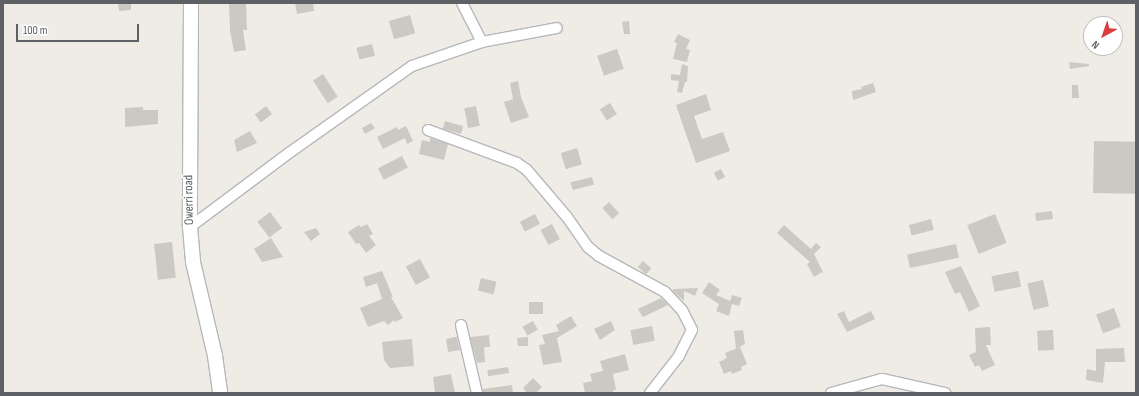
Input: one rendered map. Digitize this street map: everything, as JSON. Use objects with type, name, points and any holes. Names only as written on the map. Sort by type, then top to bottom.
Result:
[{"type":"main road","name":"Owerri road","points":[[191,3],[190,227],[193,262],[215,356],[220,393]]},
{"type":"street","points":[[462,3],[482,42]]},
{"type":"street","points":[[190,227],[289,153],[412,66],[482,42],[557,28]]},
{"type":"street","points":[[428,130],[517,163],[527,170],[588,247],[599,256],[665,292],[682,310],[692,330],[679,356],[650,393]]},
{"type":"street","points":[[461,325],[477,393]]},
{"type":"street","points":[[831,393],[882,379],[944,393]]},
{"type":"building","points":[[118,3],[131,3],[131,10],[119,11]]},
{"type":"building","points":[[246,3],[247,30],[243,30],[246,50],[234,52],[230,31],[229,4]]},
{"type":"building","points":[[295,3],[313,3],[314,11],[297,14]]},
{"type":"building","points":[[410,15],[415,33],[394,39],[389,21]]},
{"type":"building","points":[[629,21],[630,34],[624,34],[622,22]]},
{"type":"building","points":[[678,34],[690,40],[686,49],[690,50],[687,62],[673,59],[677,43],[674,42]]},
{"type":"building","points":[[372,44],[375,56],[359,60],[356,48]]},
{"type":"building","points":[[617,49],[624,69],[604,76],[597,56]]},
{"type":"building","points":[[1069,62],[1089,64],[1089,66],[1070,69]]},
{"type":"building","points":[[682,64],[688,66],[687,82],[685,82],[682,93],[677,92],[679,81],[671,80],[671,74],[680,75]]},
{"type":"building","points":[[323,74],[338,97],[328,103],[313,81]]},
{"type":"building","points":[[518,81],[521,97],[529,117],[511,123],[504,102],[513,99],[510,83]]},
{"type":"building","points":[[873,83],[876,92],[853,100],[852,91],[862,89],[861,87]]},
{"type":"building","points":[[1072,85],[1078,85],[1079,98],[1072,98]]},
{"type":"building","points":[[706,94],[711,110],[694,116],[702,139],[723,132],[730,151],[696,163],[676,105]]},
{"type":"building","points":[[610,103],[617,114],[607,120],[600,109]]},
{"type":"building","points":[[266,106],[272,114],[261,122],[255,114]]},
{"type":"building","points":[[476,106],[480,126],[468,128],[464,108]]},
{"type":"building","points":[[143,107],[143,110],[158,110],[158,124],[125,127],[125,108]]},
{"type":"building","points":[[445,121],[463,126],[461,134],[443,129]]},
{"type":"building","points":[[371,123],[375,128],[365,134],[362,128]]},
{"type":"building","points":[[406,126],[413,141],[407,144],[405,138],[383,149],[377,137],[397,127],[398,130]]},
{"type":"building","points":[[250,131],[257,143],[237,152],[234,140]]},
{"type":"building","points":[[430,138],[448,144],[444,160],[419,154],[422,140],[430,142]]},
{"type":"building","points":[[1094,141],[1136,142],[1135,194],[1093,193]]},
{"type":"building","points":[[577,148],[582,164],[566,169],[561,153]]},
{"type":"building","points":[[402,156],[408,168],[384,180],[378,168]]},
{"type":"building","points":[[721,169],[725,177],[718,181],[714,173]]},
{"type":"building","points":[[592,177],[594,185],[573,190],[571,182]]},
{"type":"building","points":[[609,202],[619,213],[612,219],[602,208]]},
{"type":"building","points":[[1052,211],[1053,219],[1036,221],[1035,213]]},
{"type":"building","points":[[270,212],[282,228],[269,238],[257,222]]},
{"type":"building","points":[[535,214],[540,224],[525,232],[520,222]]},
{"type":"building","points":[[995,214],[1007,243],[979,254],[967,225]]},
{"type":"building","points":[[931,219],[934,230],[912,236],[909,225]]},
{"type":"building","points":[[367,224],[373,234],[369,236],[376,245],[366,253],[359,243],[356,244],[348,232],[359,225],[361,227]]},
{"type":"building","points":[[552,224],[560,239],[549,245],[541,230]]},
{"type":"building","points":[[784,225],[811,249],[816,243],[821,247],[814,254],[824,274],[822,272],[814,277],[807,264],[810,262],[777,233]]},
{"type":"building","points":[[316,228],[320,234],[311,241],[304,232]]},
{"type":"building","points":[[271,238],[283,257],[262,262],[254,249]]},
{"type":"building","points":[[172,242],[176,278],[158,280],[154,244]]},
{"type":"building","points":[[956,244],[959,258],[910,268],[907,254]]},
{"type":"building","points":[[420,259],[430,278],[416,285],[406,267]]},
{"type":"building","points":[[643,261],[651,268],[646,274],[638,267]]},
{"type":"building","points":[[961,266],[980,306],[969,312],[960,292],[955,294],[945,272]]},
{"type":"building","points":[[382,271],[393,297],[391,297],[403,318],[395,322],[394,320],[388,325],[384,321],[368,327],[360,308],[382,299],[377,283],[366,287],[363,277]]},
{"type":"building","points":[[1018,271],[1021,287],[995,292],[991,276]]},
{"type":"building","points":[[481,278],[497,282],[493,294],[478,291]]},
{"type":"building","points":[[1043,280],[1049,306],[1033,310],[1027,284]]},
{"type":"building","points":[[709,282],[720,290],[716,295],[730,301],[732,295],[742,298],[739,306],[732,304],[729,316],[716,311],[719,304],[702,293]]},
{"type":"building","points":[[698,288],[695,296],[684,291],[684,301],[673,291],[673,289]]},
{"type":"building","points":[[661,298],[668,305],[643,317],[638,309]]},
{"type":"building","points":[[529,302],[543,302],[543,314],[529,314]]},
{"type":"building","points":[[1114,308],[1121,327],[1103,333],[1096,314]]},
{"type":"building","points":[[844,311],[849,322],[871,311],[875,319],[847,332],[837,314]]},
{"type":"building","points":[[571,316],[577,326],[557,338],[562,362],[543,365],[539,345],[545,344],[542,335],[559,331],[556,325]]},
{"type":"building","points":[[533,321],[538,330],[527,336],[523,327]]},
{"type":"building","points":[[611,321],[615,330],[600,340],[594,329]]},
{"type":"building","points":[[652,326],[655,341],[633,345],[630,330]]},
{"type":"building","points":[[990,327],[991,345],[986,345],[995,365],[982,371],[979,365],[975,367],[969,355],[976,352],[975,328]]},
{"type":"building","points":[[743,330],[745,344],[736,349],[734,331]]},
{"type":"building","points":[[1053,330],[1054,350],[1038,351],[1037,331]]},
{"type":"building","points":[[489,335],[490,347],[484,347],[485,362],[477,363],[470,337]]},
{"type":"building","points":[[457,337],[460,350],[448,352],[446,339]]},
{"type":"building","points":[[528,337],[528,346],[518,346],[517,338]]},
{"type":"building","points":[[412,339],[414,366],[390,368],[384,360],[382,342]]},
{"type":"building","points":[[740,347],[747,364],[741,367],[742,370],[732,374],[731,371],[724,374],[719,362],[727,358],[725,353]]},
{"type":"building","points":[[1124,348],[1125,362],[1105,362],[1103,383],[1086,380],[1087,369],[1096,371],[1096,349]]},
{"type":"building","points":[[625,354],[629,370],[613,374],[616,390],[613,390],[614,393],[585,393],[583,383],[592,381],[590,374],[603,371],[600,361]]},
{"type":"building","points":[[508,367],[509,373],[488,376],[487,370]]},
{"type":"building","points":[[451,374],[455,393],[435,393],[433,377]]},
{"type":"building","points":[[533,378],[542,387],[536,393],[527,393],[523,388]]},
{"type":"building","points":[[512,385],[513,393],[483,393],[483,389]]}]
